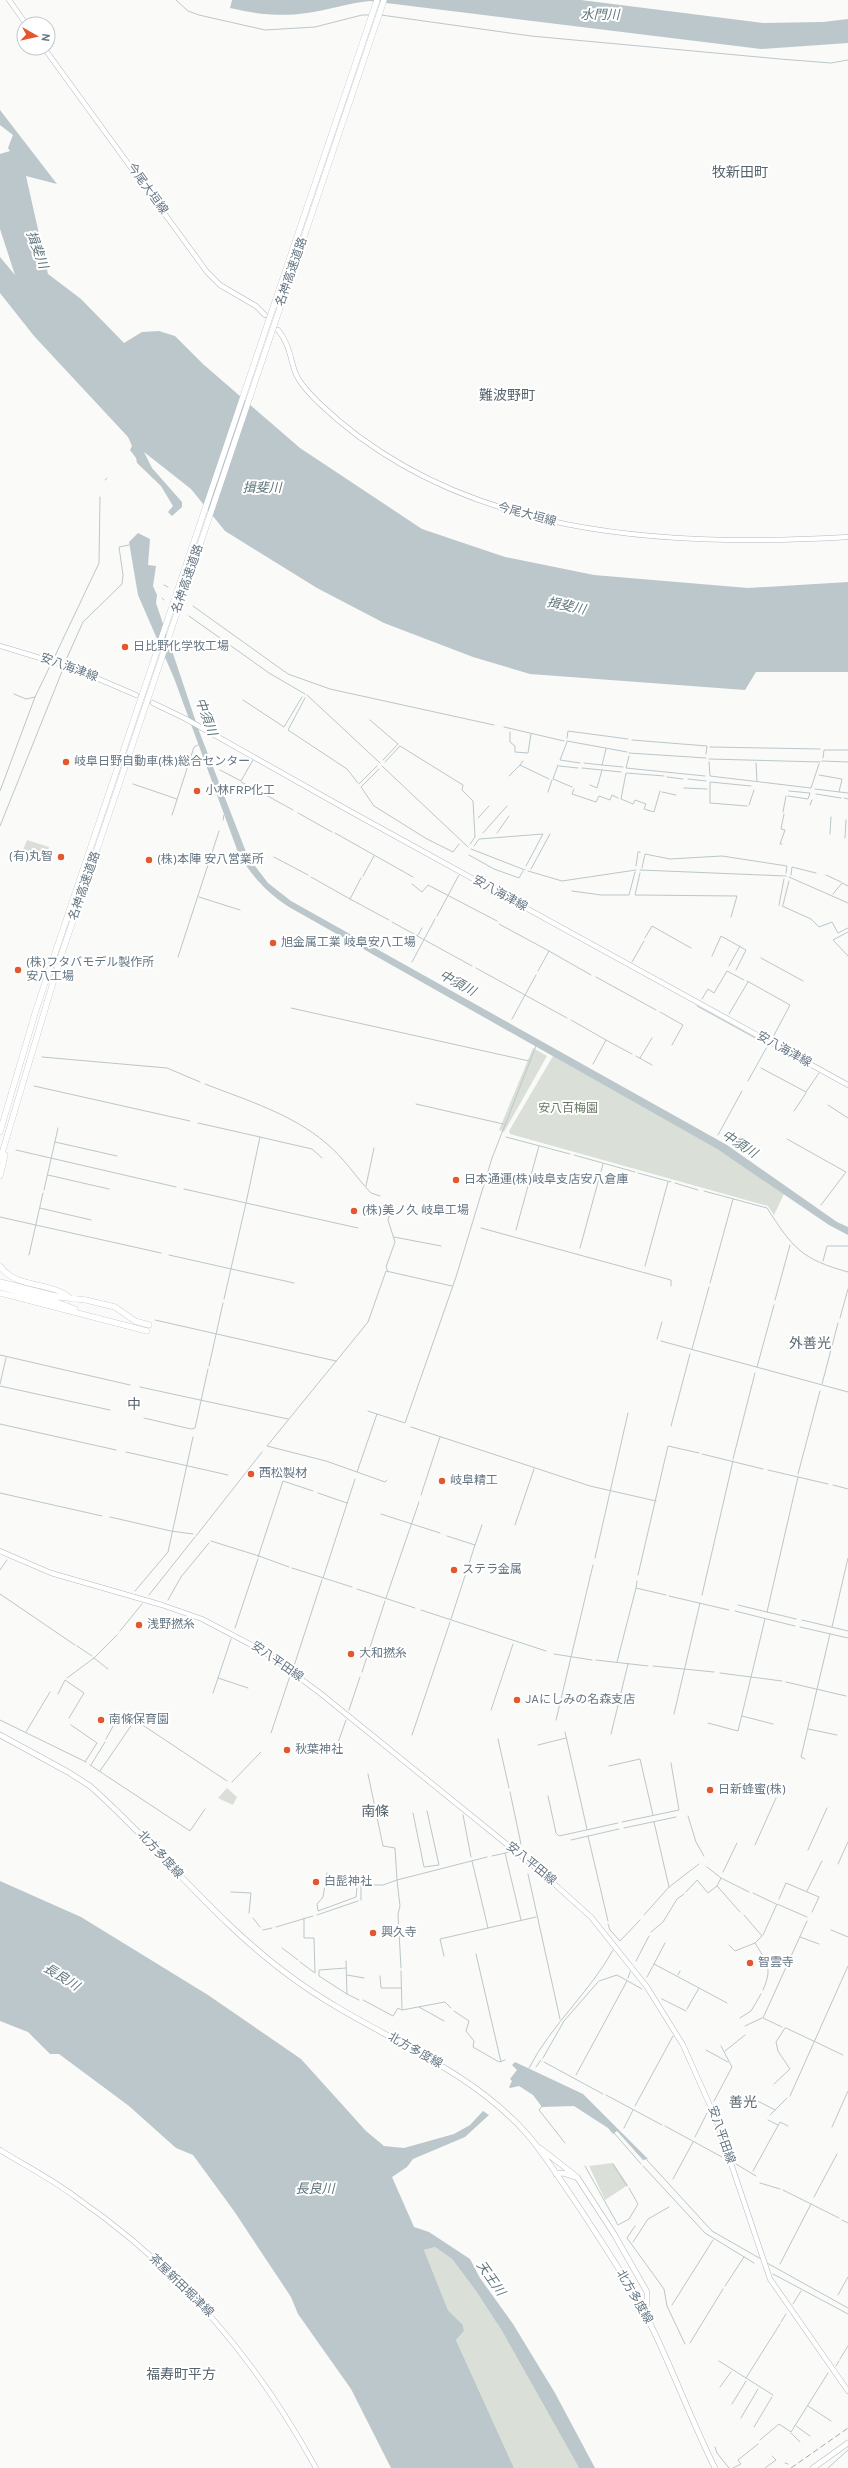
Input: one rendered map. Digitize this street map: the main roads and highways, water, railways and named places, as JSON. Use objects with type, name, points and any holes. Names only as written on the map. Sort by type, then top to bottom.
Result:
[{"type":"highway","name":"名神高速道路","points":[[0,1132],[36,1010],[377,0]]},
{"type":"highway","name":"名神高速道路","points":[[0,1160],[19,1092],[61,956],[384,0]]},
{"type":"highway","points":[[0,1121],[36,1010]]},
{"type":"highway","points":[[0,1176],[19,1092]]},
{"type":"highway","points":[[0,1266],[13,1278],[62,1293],[71,1298]]},
{"type":"highway","points":[[0,1282],[59,1302],[92,1316]]},
{"type":"highway","points":[[0,1287],[86,1300],[114,1307],[148,1328],[92,1316],[0,1293]]},
{"type":"main road","points":[[9,0],[20,16]]},
{"type":"main road","name":"今尾大垣線","points":[[50,56],[207,272],[220,285],[256,306],[265,315]]},
{"type":"main road","name":"今尾大垣線","points":[[278,330],[288,345],[296,374],[302,384],[319,403],[359,437],[418,474],[501,509],[558,523],[649,535],[748,541],[848,537]]},
{"type":"main road","name":"安八海津線","points":[[0,646],[73,668],[136,695]]},
{"type":"main road","name":"安八海津線","points":[[153,703],[186,719],[346,810],[848,1085]]},
{"type":"main road","name":"安八平田線","points":[[0,1551],[51,1573],[162,1604],[202,1619],[262,1651],[320,1693],[566,1893],[617,1947],[647,1986],[683,2045],[716,2119],[765,2268],[782,2298],[848,2391]]},
{"type":"main road","name":"北方多度線","points":[[0,1735],[68,1772],[90,1786],[138,1831],[170,1866],[240,1936],[276,1966],[322,1999],[449,2070],[508,2115],[528,2135],[556,2174],[644,2312],[715,2468]]},
{"type":"main road","points":[[528,2135],[541,2149],[572,2171],[582,2184],[643,2283],[648,2296],[644,2312]]},
{"type":"main road","name":"茶屋新田堀津線","points":[[0,2150],[77,2198],[116,2227],[164,2267],[204,2307],[257,2372],[316,2468]]},
{"type":"main road","points":[[556,2174],[570,2174],[582,2184]]},
{"type":"main road","points":[[813,2468],[848,2443]]},
{"type":"water","name":"水門川","points":[[232,0],[581,0],[763,23],[823,22],[848,19],[848,43],[761,49],[370,1],[307,13],[278,15],[249,12],[230,8]]},
{"type":"water","name":"揖斐川","points":[[0,110],[57,184],[26,176],[48,274],[81,299],[124,343],[142,332],[159,331],[175,336],[203,364],[300,448],[422,529],[505,557],[594,575],[748,588],[848,582],[848,672],[756,672],[745,690],[530,674],[473,657],[384,623],[317,588],[225,531],[191,489],[144,452],[152,468],[182,502],[182,507],[172,516],[168,512],[173,506],[161,486],[137,463],[136,458],[130,450],[132,446],[128,437],[34,336],[0,293],[0,257],[15,275],[0,229],[0,154],[10,151],[8,148],[13,135],[0,125]]},
{"type":"water","points":[[138,533],[150,539],[148,565],[156,566],[153,586],[157,595],[156,603],[199,731],[248,857],[268,883],[291,901],[727,1145],[837,1222],[848,1227],[848,1235],[829,1225],[717,1149],[289,907],[267,890],[255,877],[239,855],[174,678],[138,595],[129,542]]},
{"type":"water","name":"長良川","points":[[0,1881],[81,1917],[208,1995],[301,2059],[366,2131],[384,2146],[404,2148],[454,2134],[470,2125],[483,2111],[489,2115],[465,2137],[413,2159],[407,2167],[392,2177],[414,2227],[429,2232],[470,2259],[480,2278],[513,2324],[555,2393],[595,2468],[579,2468],[502,2331],[476,2291],[452,2259],[435,2247],[424,2250],[448,2310],[463,2325],[464,2331],[456,2340],[514,2468],[391,2468],[351,2389],[298,2314],[291,2297],[234,2211],[193,2155],[176,2148],[129,2106],[59,2054],[50,2054],[28,2032],[0,2021]]},
{"type":"water","points":[[515,2062],[583,2094],[648,2159],[643,2160],[617,2131],[613,2134],[608,2128],[574,2106],[542,2107],[533,2095],[519,2086],[510,2088],[509,2087],[512,2081],[510,2079],[517,2070],[512,2065]]},
{"type":"waterway","points":[[176,0],[188,11],[199,15],[265,30],[315,27],[362,15],[370,15]]},
{"type":"waterway","points":[[381,15],[531,36],[831,63],[848,60]]},
{"type":"waterway","points":[[54,658],[99,563],[100,497]]},
{"type":"waterway","points":[[66,660],[83,622],[122,584],[123,575],[119,547],[129,545]]},
{"type":"waterway","points":[[164,585],[168,587]]},
{"type":"waterway","points":[[193,606],[288,674],[330,689],[494,725]]},
{"type":"waterway","points":[[189,616],[269,673],[305,694]]},
{"type":"waterway","points":[[0,791],[35,697],[51,664]]},
{"type":"waterway","points":[[0,826],[63,669]]},
{"type":"waterway","points":[[14,694],[26,699],[35,697]]},
{"type":"waterway","points":[[307,695],[380,763]]},
{"type":"waterway","points":[[243,700],[284,727],[302,697]]},
{"type":"waterway","points":[[305,698],[288,730],[347,769],[358,783]]},
{"type":"waterway","points":[[370,720],[398,744],[383,760]]},
{"type":"waterway","points":[[504,727],[564,741]]},
{"type":"waterway","points":[[567,738],[568,731],[628,739]]},
{"type":"waterway","points":[[510,732],[510,742],[515,746],[515,752],[528,753],[531,734]]},
{"type":"waterway","points":[[632,740],[707,746],[706,754]]},
{"type":"waterway","points":[[567,741],[627,752]]},
{"type":"waterway","points":[[567,742],[560,760],[580,763]]},
{"type":"waterway","points":[[172,815],[194,747],[198,745]]},
{"type":"waterway","points":[[385,762],[400,746],[463,785],[462,790],[473,801],[475,837],[470,844]]},
{"type":"waterway","points":[[710,747],[820,749]]},
{"type":"waterway","points":[[584,763],[602,765],[606,749]]},
{"type":"waterway","points":[[823,758],[824,750],[848,750]]},
{"type":"waterway","points":[[629,753],[706,758]]},
{"type":"waterway","points":[[629,756],[626,768],[705,776]]},
{"type":"waterway","points":[[709,759],[820,762]]},
{"type":"waterway","points":[[220,770],[241,781],[253,760]]},
{"type":"waterway","points":[[520,765],[523,761]]},
{"type":"waterway","points":[[822,761],[848,762]]},
{"type":"waterway","points":[[709,762],[710,776],[811,788],[819,764]]},
{"type":"waterway","points":[[756,763],[757,781]]},
{"type":"waterway","points":[[509,776],[520,765],[549,779]]},
{"type":"waterway","points":[[558,765],[553,779],[572,787]]},
{"type":"waterway","points":[[602,765],[623,767]]},
{"type":"waterway","points":[[359,784],[377,766]]},
{"type":"waterway","points":[[382,766],[468,847]]},
{"type":"waterway","points":[[559,766],[578,768]]},
{"type":"waterway","points":[[582,768],[621,772]]},
{"type":"waterway","points":[[379,769],[361,787],[374,806],[427,839],[453,852],[459,844]]},
{"type":"waterway","points":[[590,785],[597,788],[602,770]]},
{"type":"waterway","points":[[660,791],[654,812],[644,809],[646,804],[635,800],[633,804],[621,799],[626,773],[664,776]]},
{"type":"waterway","points":[[819,775],[842,779],[839,792]]},
{"type":"waterway","points":[[667,777],[683,779]]},
{"type":"waterway","points":[[688,779],[706,781]]},
{"type":"waterway","points":[[548,792],[552,780]]},
{"type":"waterway","points":[[241,782],[253,788]]},
{"type":"waterway","points":[[747,806],[710,803],[710,782],[751,786]]},
{"type":"waterway","points":[[133,784],[177,799]]},
{"type":"waterway","points":[[684,788],[707,789]]},
{"type":"waterway","points":[[255,789],[293,810]]},
{"type":"waterway","points":[[574,789],[572,794],[596,802],[599,796],[610,800],[612,795],[618,798]]},
{"type":"waterway","points":[[815,789],[848,793]]},
{"type":"waterway","points":[[749,805],[754,790]]},
{"type":"waterway","points":[[788,796],[808,799],[810,793],[789,791]]},
{"type":"waterway","points":[[662,792],[676,795]]},
{"type":"waterway","points":[[816,794],[841,798]]},
{"type":"waterway","points":[[783,812],[786,796]]},
{"type":"waterway","points":[[844,798],[848,799]]},
{"type":"waterway","points":[[810,805],[812,800]]},
{"type":"waterway","points":[[478,818],[489,806]]},
{"type":"waterway","points":[[483,833],[507,806]]},
{"type":"waterway","points":[[298,813],[332,832]]},
{"type":"waterway","points":[[782,844],[780,844],[785,830],[781,829],[784,814]]},
{"type":"waterway","points":[[223,820],[224,815]]},
{"type":"waterway","points":[[497,833],[509,816]]},
{"type":"waterway","points":[[830,834],[831,817]]},
{"type":"waterway","points":[[845,838],[846,820]]},
{"type":"waterway","points":[[178,957],[219,831]]},
{"type":"waterway","points":[[335,833],[413,877]]},
{"type":"waterway","points":[[474,846],[479,839],[543,834],[526,866]]},
{"type":"waterway","points":[[531,869],[550,834]]},
{"type":"waterway","points":[[471,849],[525,870]]},
{"type":"waterway","points":[[636,866],[638,852],[640,852]]},
{"type":"waterway","points":[[642,868],[645,854],[670,859],[722,856],[787,866],[786,873]]},
{"type":"waterway","points":[[469,855],[494,869],[519,878],[523,871]]},
{"type":"waterway","points":[[363,876],[374,856]]},
{"type":"waterway","points":[[274,857],[308,875]]},
{"type":"waterway","points":[[791,875],[792,867],[816,873]]},
{"type":"waterway","points":[[528,871],[562,881],[636,870]]},
{"type":"waterway","points":[[640,870],[786,876]]},
{"type":"waterway","points":[[572,891],[601,895],[629,895],[635,872]]},
{"type":"waterway","points":[[640,873],[635,895],[737,896],[731,917]]},
{"type":"waterway","points":[[437,916],[459,875]]},
{"type":"waterway","points":[[826,875],[841,882]]},
{"type":"waterway","points":[[311,877],[350,899],[361,878]]},
{"type":"waterway","points":[[789,877],[848,903]]},
{"type":"waterway","points":[[779,905],[784,879]]},
{"type":"waterway","points":[[783,905],[789,881]]},
{"type":"waterway","points":[[833,894],[842,883],[848,886]]},
{"type":"waterway","points":[[412,884],[422,892],[428,885],[497,921]]},
{"type":"waterway","points":[[199,897],[240,910]]},
{"type":"waterway","points":[[350,899],[389,920]]},
{"type":"waterway","points":[[782,906],[811,919],[819,927],[832,922],[838,933],[848,928]]},
{"type":"waterway","points":[[412,962],[435,919]]},
{"type":"waterway","points":[[392,922],[472,966]]},
{"type":"waterway","points":[[499,924],[549,951]]},
{"type":"waterway","points":[[645,938],[652,926],[691,948]]},
{"type":"waterway","points":[[418,935],[422,928]]},
{"type":"waterway","points":[[848,932],[833,940],[848,956]]},
{"type":"waterway","points":[[712,956],[721,936],[746,950],[736,970]]},
{"type":"waterway","points":[[632,962],[644,941]]},
{"type":"waterway","points":[[729,966],[740,946]]},
{"type":"waterway","points":[[538,971],[549,951],[591,975]]},
{"type":"waterway","points":[[761,958],[803,981]]},
{"type":"waterway","points":[[476,968],[525,995],[536,975]]},
{"type":"waterway","points":[[702,999],[708,989],[714,993],[727,971],[744,980]]},
{"type":"waterway","points":[[596,977],[656,1010]]},
{"type":"waterway","points":[[747,981],[790,1005],[773,1037]]},
{"type":"waterway","points":[[729,1014],[748,982]]},
{"type":"waterway","points":[[512,1019],[525,995],[567,1018]]},
{"type":"waterway","points":[[697,1006],[768,1045],[748,1081]]},
{"type":"waterway","points":[[291,1008],[529,1061]]},
{"type":"waterway","points":[[660,1012],[683,1025],[672,1045]]},
{"type":"waterway","points":[[571,1020],[606,1040]]},
{"type":"waterway","points":[[640,1058],[652,1038]]},
{"type":"waterway","points":[[593,1064],[606,1040],[632,1054]]},
{"type":"waterway","points":[[387,1480],[385,1482],[357,1472],[377,1414],[405,1423],[456,1277],[492,1158],[536,1046]]},
{"type":"waterway","points":[[636,1056],[652,1065]]},
{"type":"waterway","points":[[42,1057],[167,1068],[200,1082]]},
{"type":"waterway","points":[[761,1068],[806,1092],[819,1073]]},
{"type":"waterway","points":[[205,1084],[252,1102],[299,1124],[326,1143],[338,1154],[371,1193],[380,1196]]},
{"type":"waterway","points":[[34,1086],[190,1121]]},
{"type":"waterway","name":"中須川","points":[[718,1135],[742,1091]]},
{"type":"waterway","points":[[794,1111],[806,1093]]},
{"type":"waterway","points":[[416,1104],[503,1124]]},
{"type":"waterway","points":[[828,1105],[848,1118]]},
{"type":"waterway","points":[[198,1123],[260,1137]]},
{"type":"waterway","points":[[44,1190],[58,1128]]},
{"type":"waterway","points":[[184,1189],[246,1203],[260,1137],[312,1149],[322,1158]]},
{"type":"waterway","points":[[506,1137],[570,1154]]},
{"type":"waterway","points":[[787,1139],[846,1172],[821,1205]]},
{"type":"waterway","points":[[55,1142],[117,1156]]},
{"type":"waterway","points":[[516,1230],[539,1146]]},
{"type":"waterway","points":[[366,1186],[374,1148]]},
{"type":"waterway","points":[[16,1150],[176,1187]]},
{"type":"waterway","points":[[574,1155],[635,1172]]},
{"type":"waterway","points":[[580,1248],[603,1164]]},
{"type":"waterway","points":[[638,1173],[671,1182]]},
{"type":"waterway","points":[[48,1175],[109,1189]]},
{"type":"waterway","points":[[645,1266],[668,1182]]},
{"type":"waterway","points":[[675,1183],[698,1190]]},
{"type":"waterway","points":[[704,1191],[767,1208],[784,1233],[800,1250],[819,1262],[848,1272]]},
{"type":"waterway","points":[[29,1255],[43,1193]]},
{"type":"waterway","points":[[710,1283],[733,1199]]},
{"type":"waterway","points":[[224,1299],[246,1203],[358,1228]]},
{"type":"waterway","points":[[388,1272],[386,1267],[395,1242],[388,1220],[392,1206]]},
{"type":"waterway","points":[[40,1208],[91,1220]]},
{"type":"waterway","points":[[0,1217],[161,1253]]},
{"type":"waterway","points":[[481,1228],[671,1280],[671,1286]]},
{"type":"waterway","points":[[394,1237],[441,1246]]},
{"type":"waterway","points":[[775,1300],[790,1245]]},
{"type":"waterway","points":[[823,1261],[827,1246],[848,1246]]},
{"type":"waterway","points":[[169,1255],[294,1283]]},
{"type":"waterway","points":[[357,1472],[326,1461],[267,1446],[368,1322],[386,1271],[452,1286]]},
{"type":"waterway","points":[[692,1349],[709,1287]]},
{"type":"waterway","points":[[840,1318],[848,1289]]},
{"type":"waterway","points":[[209,1366],[223,1303]]},
{"type":"waterway","points":[[757,1367],[774,1305]]},
{"type":"waterway","points":[[155,1320],[336,1361]]},
{"type":"waterway","points":[[657,1339],[662,1322]]},
{"type":"waterway","points":[[822,1384],[838,1323]]},
{"type":"waterway","points":[[661,1341],[848,1392]]},
{"type":"waterway","points":[[671,1426],[690,1354]]},
{"type":"waterway","points":[[0,1355],[130,1385]]},
{"type":"waterway","points":[[0,1384],[6,1358]]},
{"type":"waterway","points":[[144,1418],[191,1429],[195,1428],[208,1369]]},
{"type":"waterway","points":[[733,1459],[755,1373]]},
{"type":"waterway","points":[[0,1386],[110,1410]]},
{"type":"waterway","points":[[140,1387],[288,1419]]},
{"type":"waterway","points":[[798,1474],[820,1391]]},
{"type":"waterway","points":[[368,1411],[377,1414]]},
{"type":"waterway","points":[[595,1558],[628,1413]]},
{"type":"waterway","points":[[0,1424],[116,1450]]},
{"type":"waterway","points":[[411,1427],[590,1486],[656,1501]]},
{"type":"waterway","points":[[135,1591],[168,1552],[193,1437]]},
{"type":"waterway","points":[[421,1495],[440,1437]]},
{"type":"waterway","points":[[638,1575],[668,1446],[699,1453]]},
{"type":"waterway","points":[[126,1452],[228,1475]]},
{"type":"waterway","points":[[196,1536],[262,1452]]},
{"type":"waterway","points":[[702,1454],[763,1469]]},
{"type":"waterway","points":[[702,1595],[733,1461]]},
{"type":"waterway","points":[[515,1525],[534,1469]]},
{"type":"waterway","points":[[768,1470],[828,1484]]},
{"type":"waterway","points":[[767,1612],[798,1477]]},
{"type":"waterway","points":[[323,1578],[355,1479]]},
{"type":"waterway","points":[[258,1557],[283,1481],[313,1491]]},
{"type":"waterway","points":[[833,1485],[848,1489]]},
{"type":"waterway","points":[[0,1493],[102,1516]]},
{"type":"waterway","points":[[318,1493],[347,1503]]},
{"type":"waterway","points":[[386,1598],[419,1502]]},
{"type":"waterway","points":[[381,1514],[440,1533]]},
{"type":"waterway","points":[[110,1517],[171,1531],[193,1534]]},
{"type":"waterway","points":[[475,1545],[482,1525]]},
{"type":"waterway","points":[[447,1536],[475,1545],[451,1619]]},
{"type":"waterway","points":[[149,1595],[195,1537]]},
{"type":"waterway","points":[[211,1541],[259,1556]]},
{"type":"waterway","points":[[168,1600],[181,1577],[209,1543]]},
{"type":"waterway","points":[[259,1556],[289,1567]]},
{"type":"waterway","points":[[832,1627],[848,1558]]},
{"type":"waterway","points":[[235,1628],[258,1559]]},
{"type":"waterway","points":[[0,1570],[7,1560]]},
{"type":"waterway","points":[[556,1720],[593,1565]]},
{"type":"waterway","points":[[292,1568],[352,1587]]},
{"type":"waterway","points":[[294,1666],[322,1580]]},
{"type":"waterway","points":[[637,1581],[636,1588],[666,1595]]},
{"type":"waterway","points":[[617,1662],[636,1588]]},
{"type":"waterway","points":[[357,1589],[415,1608]]},
{"type":"waterway","points":[[0,1594],[75,1645]]},
{"type":"waterway","points":[[669,1596],[729,1610]]},
{"type":"waterway","points":[[362,1672],[385,1601]]},
{"type":"waterway","points":[[674,1714],[700,1603]]},
{"type":"waterway","points":[[120,1631],[142,1604]]},
{"type":"waterway","points":[[738,1605],[796,1619]]},
{"type":"waterway","points":[[421,1610],[546,1651]]},
{"type":"waterway","points":[[735,1611],[795,1626]]},
{"type":"waterway","points":[[708,1723],[738,1731],[765,1619]]},
{"type":"waterway","points":[[802,1620],[848,1631]]},
{"type":"waterway","points":[[412,1735],[450,1622]]},
{"type":"waterway","points":[[800,1627],[848,1638]]},
{"type":"waterway","points":[[805,1759],[801,1757],[830,1634]]},
{"type":"waterway","points":[[67,1678],[94,1658],[117,1635]]},
{"type":"waterway","points":[[213,1693],[231,1639]]},
{"type":"waterway","points":[[491,1710],[513,1644]]},
{"type":"waterway","points":[[77,1646],[92,1656]]},
{"type":"waterway","points":[[554,1654],[592,1660]]},
{"type":"waterway","points":[[94,1658],[108,1669]]},
{"type":"waterway","points":[[596,1660],[648,1666]]},
{"type":"waterway","points":[[611,1734],[628,1664]]},
{"type":"waterway","points":[[653,1666],[714,1672]]},
{"type":"waterway","points":[[720,1673],[782,1681]]},
{"type":"waterway","points":[[271,1733],[290,1676]]},
{"type":"waterway","points":[[349,1710],[360,1677]]},
{"type":"waterway","points":[[218,1678],[248,1688]]},
{"type":"waterway","points":[[58,1694],[65,1680],[84,1693],[69,1718]]},
{"type":"waterway","points":[[786,1682],[846,1696]]},
{"type":"waterway","points":[[26,1732],[50,1692]]},
{"type":"waterway","points":[[118,1716],[131,1724]]},
{"type":"waterway","points":[[742,1716],[773,1724]]},
{"type":"waterway","points":[[106,1739],[117,1719]]},
{"type":"waterway","points":[[0,1720],[86,1762]]},
{"type":"waterway","points":[[100,1771],[135,1720],[227,1781]]},
{"type":"waterway","points":[[334,1754],[346,1720]]},
{"type":"waterway","points":[[71,1725],[97,1743],[85,1762]]},
{"type":"waterway","points":[[808,1729],[837,1735]]},
{"type":"waterway","points":[[565,1732],[587,1829]]},
{"type":"waterway","points":[[538,1745],[566,1738]]},
{"type":"waterway","points":[[498,1739],[509,1788]]},
{"type":"waterway","points":[[91,1765],[105,1742]]},
{"type":"waterway","points":[[232,1782],[261,1752]]},
{"type":"waterway","points":[[609,1766],[640,1759],[653,1815]]},
{"type":"waterway","points":[[622,1822],[679,1810],[671,1763]]},
{"type":"waterway","points":[[90,1765],[190,1831],[205,1809]]},
{"type":"waterway","points":[[368,1774],[383,1846],[395,1848],[397,1880],[487,1857]]},
{"type":"waterway","points":[[510,1792],[521,1844]]},
{"type":"waterway","points":[[548,1796],[556,1833],[559,1836],[618,1823]]},
{"type":"waterway","points":[[755,1845],[776,1798]]},
{"type":"waterway","points":[[808,1850],[827,1808]]},
{"type":"waterway","points":[[413,1813],[424,1867],[439,1865],[427,1811]]},
{"type":"waterway","points":[[463,1815],[471,1857]]},
{"type":"waterway","points":[[688,1816],[696,1842],[704,1856]]},
{"type":"waterway","points":[[624,1828],[676,1817]]},
{"type":"waterway","points":[[654,1822],[669,1887]]},
{"type":"waterway","points":[[571,1840],[619,1829]]},
{"type":"waterway","points":[[588,1836],[608,1921]]},
{"type":"waterway","points":[[838,1864],[848,1842]]},
{"type":"waterway","points":[[723,1872],[737,1843]]},
{"type":"waterway","points":[[492,1856],[510,1852]]},
{"type":"waterway","points":[[505,1853],[521,1920]]},
{"type":"waterway","points":[[472,1861],[488,1928]]},
{"type":"waterway","points":[[807,1891],[822,1861]]},
{"type":"waterway","points":[[644,1915],[669,1887],[699,1864]]},
{"type":"waterway","points":[[707,1867],[721,1878],[717,1886]]},
{"type":"waterway","points":[[327,1873],[323,1897],[317,1904],[318,1911],[356,1897],[358,1878]]},
{"type":"waterway","points":[[528,1874],[560,2019]]},
{"type":"waterway","points":[[721,1878],[749,1892]]},
{"type":"waterway","points":[[361,1900],[361,1885],[383,1885],[397,1880],[400,1906],[398,1914],[401,1968]]},
{"type":"waterway","points":[[686,1892],[697,1880],[708,1893],[717,1886],[740,1912]]},
{"type":"waterway","points":[[779,1899],[786,1883],[819,1897],[812,1912]]},
{"type":"waterway","points":[[231,1892],[251,1893],[249,1913]]},
{"type":"waterway","points":[[753,1893],[776,1904]]},
{"type":"waterway","points":[[651,1932],[663,1922],[677,1899],[684,1894]]},
{"type":"waterway","points":[[317,1915],[358,1901]]},
{"type":"waterway","points":[[763,1935],[777,1904],[807,1917]]},
{"type":"waterway","points":[[744,1915],[762,1936],[755,1943],[763,1956],[768,1970],[768,1976],[763,1990]]},
{"type":"waterway","points":[[276,1927],[313,1916]]},
{"type":"waterway","points":[[444,1956],[440,1939],[536,1917]]},
{"type":"waterway","points":[[253,1918],[260,1927]]},
{"type":"waterway","points":[[300,1962],[315,1973],[314,1938],[304,1938],[304,1918]]},
{"type":"waterway","points":[[608,1924],[610,1930],[620,1941],[640,1920]]},
{"type":"waterway","points":[[782,2027],[763,2018],[807,1921]]},
{"type":"waterway","points":[[263,1930],[272,1928]]},
{"type":"waterway","points":[[831,1930],[848,1937]]},
{"type":"waterway","points":[[636,1961],[649,1936]]},
{"type":"waterway","points":[[800,1937],[819,1944]]},
{"type":"waterway","points":[[654,1964],[665,1943]]},
{"type":"waterway","points":[[729,1945],[735,1951],[755,1943]]},
{"type":"waterway","points":[[282,1948],[298,1960]]},
{"type":"waterway","points":[[529,2068],[548,2037],[593,1980],[613,1950]]},
{"type":"waterway","points":[[476,1954],[501,2062]]},
{"type":"waterway","points":[[346,1961],[347,1994],[359,2000]]},
{"type":"waterway","points":[[647,1977],[654,1964],[699,1988]]},
{"type":"waterway","points":[[790,2096],[848,1966]]},
{"type":"waterway","points":[[346,1968],[319,1970],[319,1976],[347,1994]]},
{"type":"waterway","points":[[401,1971],[402,2010],[445,2002],[451,2008]]},
{"type":"waterway","points":[[678,1975],[680,1971]]},
{"type":"waterway","points":[[628,1978],[630,1972]]},
{"type":"waterway","points":[[347,1975],[364,1978]]},
{"type":"waterway","points":[[599,1981],[617,1975],[642,1989]]},
{"type":"waterway","points":[[380,1976],[381,1988],[401,1988]]},
{"type":"waterway","points":[[576,2075],[627,1981]]},
{"type":"waterway","points":[[543,2058],[564,2021],[598,1982]]},
{"type":"waterway","points":[[687,2009],[699,1988],[727,2003]]},
{"type":"waterway","points":[[740,2018],[751,2011],[761,1994]]},
{"type":"waterway","points":[[662,1999],[686,2011]]},
{"type":"waterway","points":[[363,2000],[393,2016],[398,2008],[401,2010]]},
{"type":"waterway","points":[[419,2007],[444,2021]]},
{"type":"waterway","points":[[454,2011],[469,2021],[466,2031],[474,2041],[473,2047],[499,2062],[505,2060]]},
{"type":"waterway","points":[[745,2026],[762,2018]]},
{"type":"waterway","points":[[774,2084],[790,2069],[778,2051],[776,2042],[785,2028]]},
{"type":"waterway","points":[[786,2028],[843,2055]]},
{"type":"waterway","points":[[725,2051],[745,2035]]},
{"type":"waterway","points":[[635,2106],[673,2036]]},
{"type":"waterway","points":[[714,2101],[732,2067],[721,2046]]},
{"type":"waterway","points":[[706,2050],[728,2062]]},
{"type":"waterway","points":[[536,2067],[541,2060]]},
{"type":"waterway","points":[[544,2062],[603,2094]]},
{"type":"waterway","points":[[832,2127],[848,2091]]},
{"type":"waterway","points":[[606,2095],[662,2125]]},
{"type":"waterway","points":[[752,2098],[775,2110]]},
{"type":"waterway","points":[[770,2115],[787,2098]]},
{"type":"waterway","points":[[542,2106],[539,2110],[565,2143]]},
{"type":"waterway","points":[[624,2128],[633,2110]]},
{"type":"waterway","points":[[695,2137],[707,2113]]},
{"type":"waterway","points":[[768,2120],[778,2125]]},
{"type":"waterway","points":[[753,2171],[780,2122],[788,2126]]},
{"type":"waterway","points":[[665,2126],[722,2157]]},
{"type":"waterway","points":[[614,2133],[641,2164]]},
{"type":"waterway","points":[[673,2179],[693,2142]]},
{"type":"waterway","points":[[814,2197],[837,2154]]},
{"type":"waterway","points":[[647,2160],[712,2231],[761,2259]]},
{"type":"waterway","points":[[613,2164],[627,2186]]},
{"type":"waterway","points":[[736,2164],[756,2176]]},
{"type":"waterway","points":[[585,2166],[618,2225],[629,2219],[638,2204],[629,2188]]},
{"type":"waterway","points":[[643,2166],[705,2233],[754,2263]]},
{"type":"waterway","points":[[760,2183],[780,2189]]},
{"type":"waterway","points":[[783,2190],[839,2218]]},
{"type":"waterway","points":[[780,2264],[811,2204]]},
{"type":"waterway","points":[[633,2242],[648,2219],[669,2207]]},
{"type":"waterway","points":[[842,2220],[848,2223]]},
{"type":"waterway","points":[[635,2226],[627,2238],[664,2289],[667,2306],[685,2344]]},
{"type":"waterway","points":[[672,2305],[713,2240]]},
{"type":"waterway","points":[[725,2286],[744,2257]]},
{"type":"waterway","points":[[767,2263],[848,2308]]},
{"type":"waterway","points":[[773,2274],[848,2314]]},
{"type":"waterway","points":[[838,2295],[848,2277]]},
{"type":"waterway","points":[[690,2343],[723,2289]]},
{"type":"waterway","points":[[793,2304],[801,2291]]},
{"type":"waterway","points":[[781,2322],[786,2314]]},
{"type":"waterway","points":[[746,2378],[780,2324]]},
{"type":"waterway","points":[[840,2359],[848,2346]]},
{"type":"waterway","points":[[719,2361],[773,2395]]},
{"type":"waterway","points":[[836,2366],[839,2361]]},
{"type":"waterway","points":[[720,2387],[731,2372]]},
{"type":"waterway","points":[[760,2440],[779,2424],[791,2432],[828,2373]]},
{"type":"waterway","points":[[732,2404],[746,2381]]},
{"type":"waterway","points":[[741,2418],[758,2389]]},
{"type":"waterway","points":[[754,2427],[772,2397]]},
{"type":"waterway","points":[[808,2406],[831,2421]]},
{"type":"waterway","points":[[796,2426],[810,2436]]},
{"type":"waterway","points":[[791,2433],[800,2442]]},
{"type":"waterway","points":[[733,2468],[741,2464],[738,2460],[758,2444]]},
{"type":"waterway","points":[[715,2447],[717,2453],[729,2468]]},
{"type":"waterway","points":[[828,2468],[848,2450]]},
{"type":"waterway","points":[[765,2468],[776,2460],[772,2456]]},
{"type":"railway","points":[[791,2468],[848,2428]]},
{"type":"place","name":"日比野化学牧工場","points":[[125,647]]},
{"type":"place","name":"岐阜日野自動車(株)総合センター","points":[[66,762]]},
{"type":"place","name":"小林FRP化工","points":[[197,791]]},
{"type":"place","name":"(有)丸智","points":[[61,857]]},
{"type":"place","name":"(株)本陣 安八営業所","points":[[149,860]]},
{"type":"place","name":"旭金属工業 岐阜安八工場","points":[[273,943]]},
{"type":"place","name":"(株)フタバモデル製作所 安八工場","points":[[18,970]]},
{"type":"place","name":"日本通運(株)岐阜支店安八倉庫","points":[[456,1180]]},
{"type":"place","name":"(株)美ノ久 岐阜工場","points":[[354,1211]]},
{"type":"place","name":"西松製材","points":[[251,1474]]},
{"type":"place","name":"岐阜精工","points":[[442,1481]]},
{"type":"place","name":"ステラ金属","points":[[454,1570]]},
{"type":"place","name":"浅野撚糸","points":[[139,1625]]},
{"type":"place","name":"大和撚糸","points":[[351,1654]]},
{"type":"place","name":"JAにしみの名森支店","points":[[517,1700]]},
{"type":"place","name":"南條保育園","points":[[101,1720]]},
{"type":"place","name":"秋葉神社","points":[[287,1750]]},
{"type":"place","name":"日新蜂蜜(株)","points":[[710,1790]]},
{"type":"place","name":"白髭神社","points":[[316,1882]]},
{"type":"place","name":"興久寺","points":[[373,1933]]},
{"type":"place","name":"智雲寺","points":[[750,1963]]},
{"type":"district","name":"牧新田町","points":[[740,173]]},
{"type":"district","name":"難波野町","points":[[507,396]]},
{"type":"district","name":"外善光","points":[[810,1344]]},
{"type":"district","name":"中","points":[[134,1405]]},
{"type":"district","name":"南條","points":[[375,1812]]},
{"type":"district","name":"善光","points":[[743,2103]]},
{"type":"district","name":"福寿町平方","points":[[181,2375]]},
{"type":"park label","name":"安八百梅園","points":[[568,1109]]},
{"type":"water label","name":"天王川","points":[[490,2279]]}]
